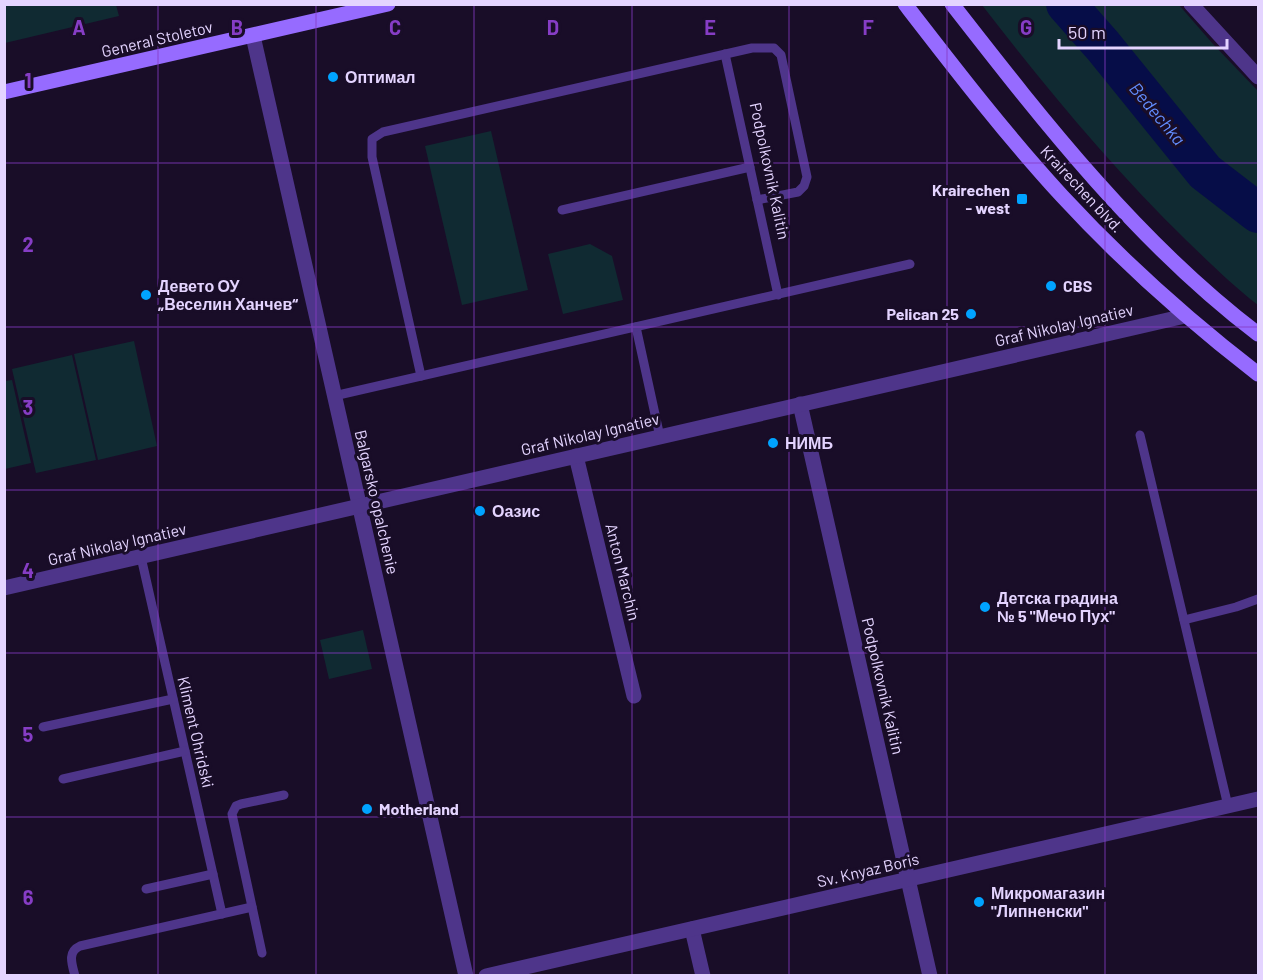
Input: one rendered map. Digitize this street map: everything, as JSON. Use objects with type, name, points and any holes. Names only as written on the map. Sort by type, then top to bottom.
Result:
[{"type":"main road","name":"General Stoletov","points":[[4,92],[388,4]]},
{"type":"main road","name":"Krairechen blvd.","points":[[905,4],[1012,140],[1063,197],[1127,263],[1185,316],[1258,374]]},
{"type":"main road","name":"Krairechen blvd.","points":[[952,4],[1059,139],[1107,193],[1155,243],[1236,317],[1258,334]]},
{"type":"street","points":[[1191,4],[1258,77]]},
{"type":"street","name":"Balgarsko opalchenie","points":[[252,36],[466,975]]},
{"type":"street","name":"Graf Nikolay Ignatiev","points":[[4,588],[1185,316]]},
{"type":"street","name":"Podpolkovnik Kalitin","points":[[800,404],[930,975]]},
{"type":"street","name":"Anton Marchin","points":[[576,456],[634,696]]},
{"type":"street","name":"Sv. Knyaz Boris","points":[[486,975],[1258,799]]},
{"type":"street","points":[[692,928],[703,975]]},
{"type":"lane","points":[[421,376],[372,157],[372,140],[383,132],[725,54],[759,47],[774,48],[779,51],[807,177],[802,189],[758,200]]},
{"type":"lane","name":"Podpolkovnik Kalitin","points":[[725,54],[778,295]]},
{"type":"lane","points":[[562,210],[750,167]]},
{"type":"lane","points":[[334,396],[910,264]]},
{"type":"lane","points":[[636,327],[660,437]]},
{"type":"lane","points":[[1140,435],[1228,806]]},
{"type":"lane","name":"Kliment Ohridski","points":[[141,556],[222,914]]},
{"type":"lane","points":[[1184,620],[1236,607],[1258,598]]},
{"type":"lane","points":[[43,727],[173,699]]},
{"type":"lane","points":[[63,779],[185,751]]},
{"type":"lane","points":[[262,953],[232,818],[233,810],[241,804],[284,795]]},
{"type":"lane","points":[[146,889],[213,874]]},
{"type":"lane","points":[[75,975],[71,961],[72,952],[80,946],[252,907]]},
{"type":"shaded area","points":[[4,5],[116,5],[119,16],[5,43]]},
{"type":"shaded area","points":[[982,5],[1179,5],[1258,91],[1258,305],[1204,258],[1132,185],[1030,66]]},
{"type":"shaded area","points":[[491,131],[528,290],[462,305],[425,146]]},
{"type":"shaded area","points":[[590,244],[612,256],[623,300],[563,314],[548,254]]},
{"type":"shaded area","points":[[134,341],[157,446],[98,460],[74,354]]},
{"type":"shaded area","points":[[72,355],[96,460],[36,473],[12,369]]},
{"type":"shaded area","points":[[12,380],[31,463],[5,469],[5,381]]},
{"type":"shaded area","points":[[363,630],[372,669],[329,679],[320,640]]},
{"type":"waterway","name":"Bedechka","points":[[1066,4],[1205,172],[1258,213]]},
{"type":"place","name":"Оптимал","points":[[333,77]]},
{"type":"place","name":"Krairechen - west","points":[[1022,199]]},
{"type":"place","name":"CBS","points":[[1051,286]]},
{"type":"place","name":"Девето ОУ „Веселин Ханчев“","points":[[146,295]]},
{"type":"place","name":"Pelican 25","points":[[971,314]]},
{"type":"place","name":"НИМБ","points":[[773,443]]},
{"type":"place","name":"Оазис","points":[[480,511]]},
{"type":"place","name":"Детска градина № 5 \"Мечо Пух\"","points":[[985,607]]},
{"type":"place","name":"Motherland","points":[[367,809]]},
{"type":"place","name":"Микромагазин \"Липненски\"","points":[[979,902]]}]
